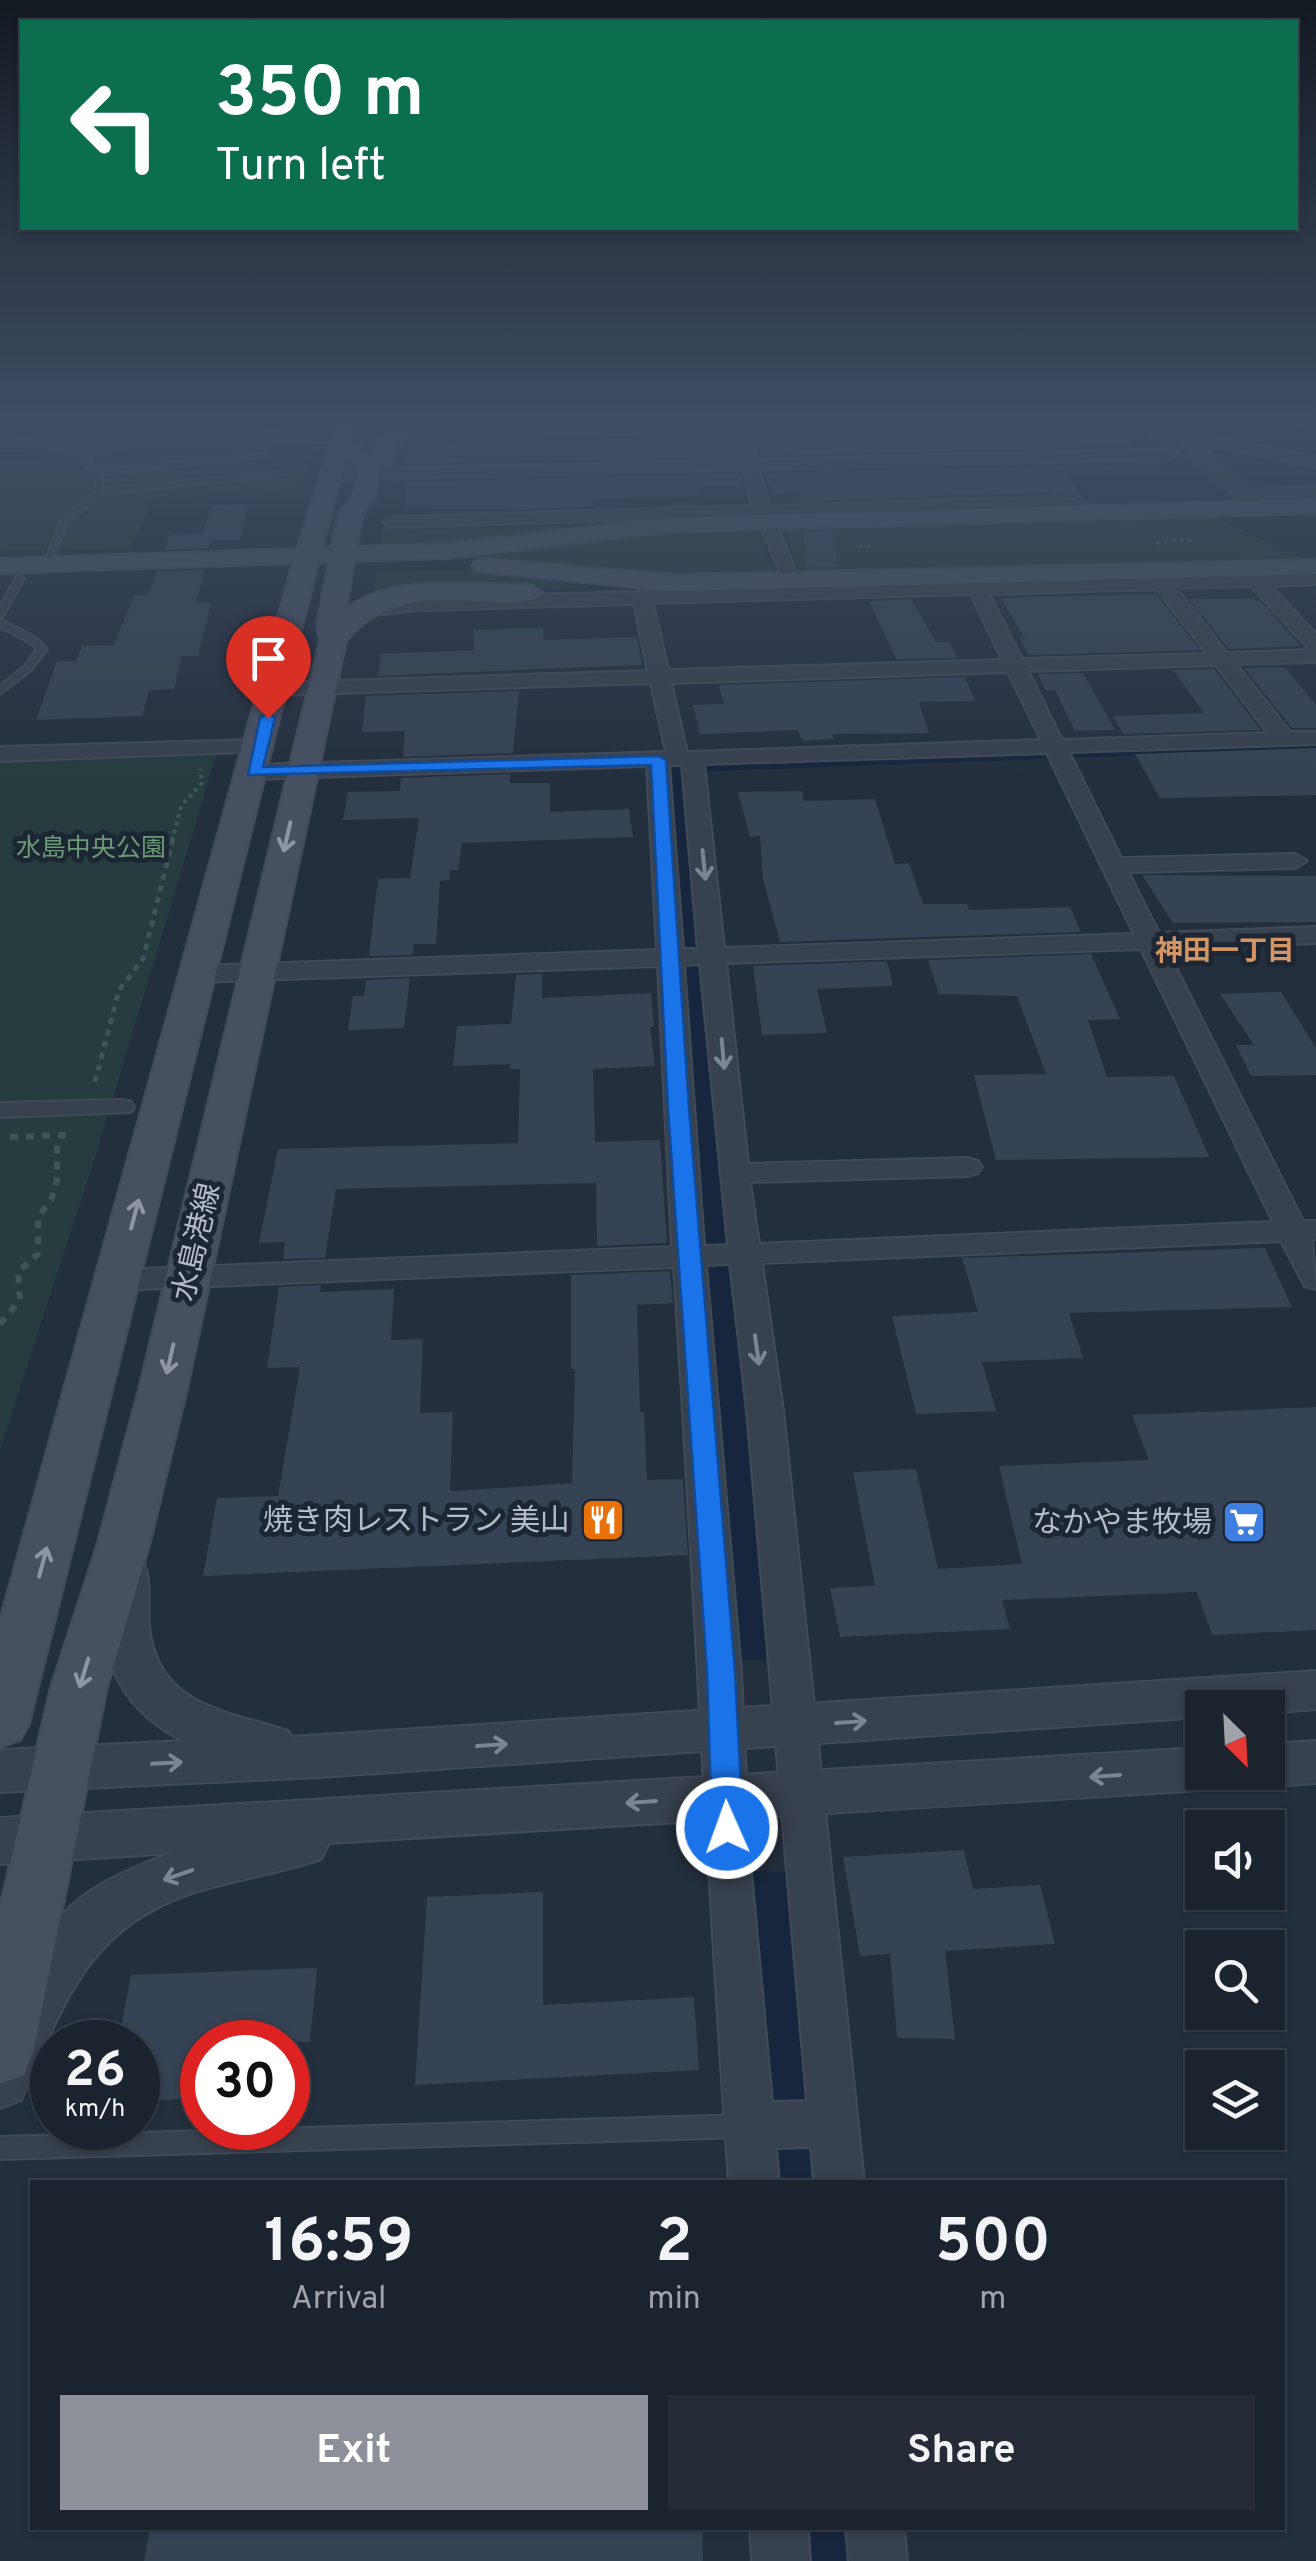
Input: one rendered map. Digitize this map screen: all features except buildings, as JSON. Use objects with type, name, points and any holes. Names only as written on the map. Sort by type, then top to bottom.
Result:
[{"type":"main road","name":"水島港線","points":[[0,2053],[23,1840],[62,1768],[79,1687],[123,1546],[322,688],[347,626],[330,625],[326,537]]},
{"type":"main road","name":"水島港線","points":[[0,1724],[8,1667],[276,688],[339,537]]},
{"type":"main road","points":[[7,574],[325,563],[466,550],[558,537]]},
{"type":"main road","points":[[7,574],[46,564],[325,563],[506,567],[649,582],[791,582],[1316,566]]},
{"type":"main road","points":[[347,626],[382,602],[412,597],[616,590],[654,593],[791,582]]},
{"type":"street","points":[[773,537],[791,582]]},
{"type":"street","points":[[506,567],[616,590]]},
{"type":"street","points":[[932,578],[977,588],[1007,575]]},
{"type":"street","points":[[347,626],[419,604],[654,593],[1316,578]]},
{"type":"street","points":[[1255,580],[1316,646]]},
{"type":"street","points":[[1162,582],[1284,739]]},
{"type":"street","points":[[977,588],[1148,940],[1304,1231],[1316,1279]]},
{"type":"street","points":[[654,593],[660,678],[683,763],[691,958],[718,1255],[726,1796],[791,2124],[837,2180]]},
{"type":"street","points":[[276,688],[1316,656]]},
{"type":"street","points":[[0,754],[257,759],[302,771],[1057,752],[1316,738]]},
{"type":"street","points":[[683,763],[691,958],[734,1173],[718,1255],[764,1410],[802,1796],[791,2124],[755,2180]]},
{"type":"street","points":[[1111,865],[1294,861]]},
{"type":"street","points":[[200,974],[1316,935]]},
{"type":"street","points":[[0,1110],[123,1107]]},
{"type":"street","points":[[734,1173],[967,1168]]},
{"type":"street","points":[[117,1280],[1304,1231]]},
{"type":"street","points":[[123,1546],[126,1642],[148,1690],[164,1709],[205,1729],[320,1756]]},
{"type":"street","points":[[0,1771],[320,1756],[1316,1690]]},
{"type":"street","points":[[1285,1764],[1316,1762]]},
{"type":"street","points":[[23,1840],[1185,1770]]},
{"type":"street","points":[[0,2080],[21,2030],[82,1929],[132,1894],[201,1868],[408,1819]]},
{"type":"street","points":[[779,2530],[781,2561]]},
{"type":"street","points":[[874,2530],[878,2561]]},
{"type":"lane","points":[[46,564],[58,537]]},
{"type":"lane","points":[[0,691],[28,668],[42,649],[34,638],[4,627],[0,618],[7,574]]},
{"type":"lane","points":[[0,2148],[791,2124]]},
{"type":"path","points":[[859,546],[873,546]]},
{"type":"path","points":[[89,1108],[120,990],[144,959],[181,806],[202,783],[201,770],[186,765]]},
{"type":"path","points":[[0,1324],[20,1300],[18,1272],[38,1254],[38,1217],[54,1202],[60,1160],[57,1138]]},
{"type":"green space","points":[[0,537],[136,537],[131,548],[0,552]]},
{"type":"green space","points":[[382,537],[534,537],[495,543],[381,550]]},
{"type":"green space","points":[[556,537],[762,537],[771,570],[643,576],[486,558],[377,561],[378,556]]},
{"type":"green space","points":[[787,537],[1256,537],[1303,559],[815,572],[797,567]]},
{"type":"green space","points":[[476,570],[590,588],[421,592],[372,600],[376,572]]},
{"type":"green space","name":"水島中央公園","points":[[217,753],[95,1157],[0,1450],[0,759]]},
{"type":"water","points":[[1316,743],[1316,749],[685,772],[699,958],[769,1659],[737,1661],[670,766]]},
{"type":"water","points":[[786,1871],[814,2180],[778,2180],[752,1872]]},
{"type":"water","points":[[807,2530],[844,2530],[847,2561],[810,2561]]},
{"type":"place","name":"焼き肉レストラン 美山","points":[[603,1520]]},
{"type":"place","name":"なかやま牧場","points":[[1244,1522]]},
{"type":"district","name":"神田一丁目","points":[[1225,950]]},
{"type":"route","points":[[268,718],[254,772],[658,760],[678,1108],[721,1672],[727,1828]]}]
